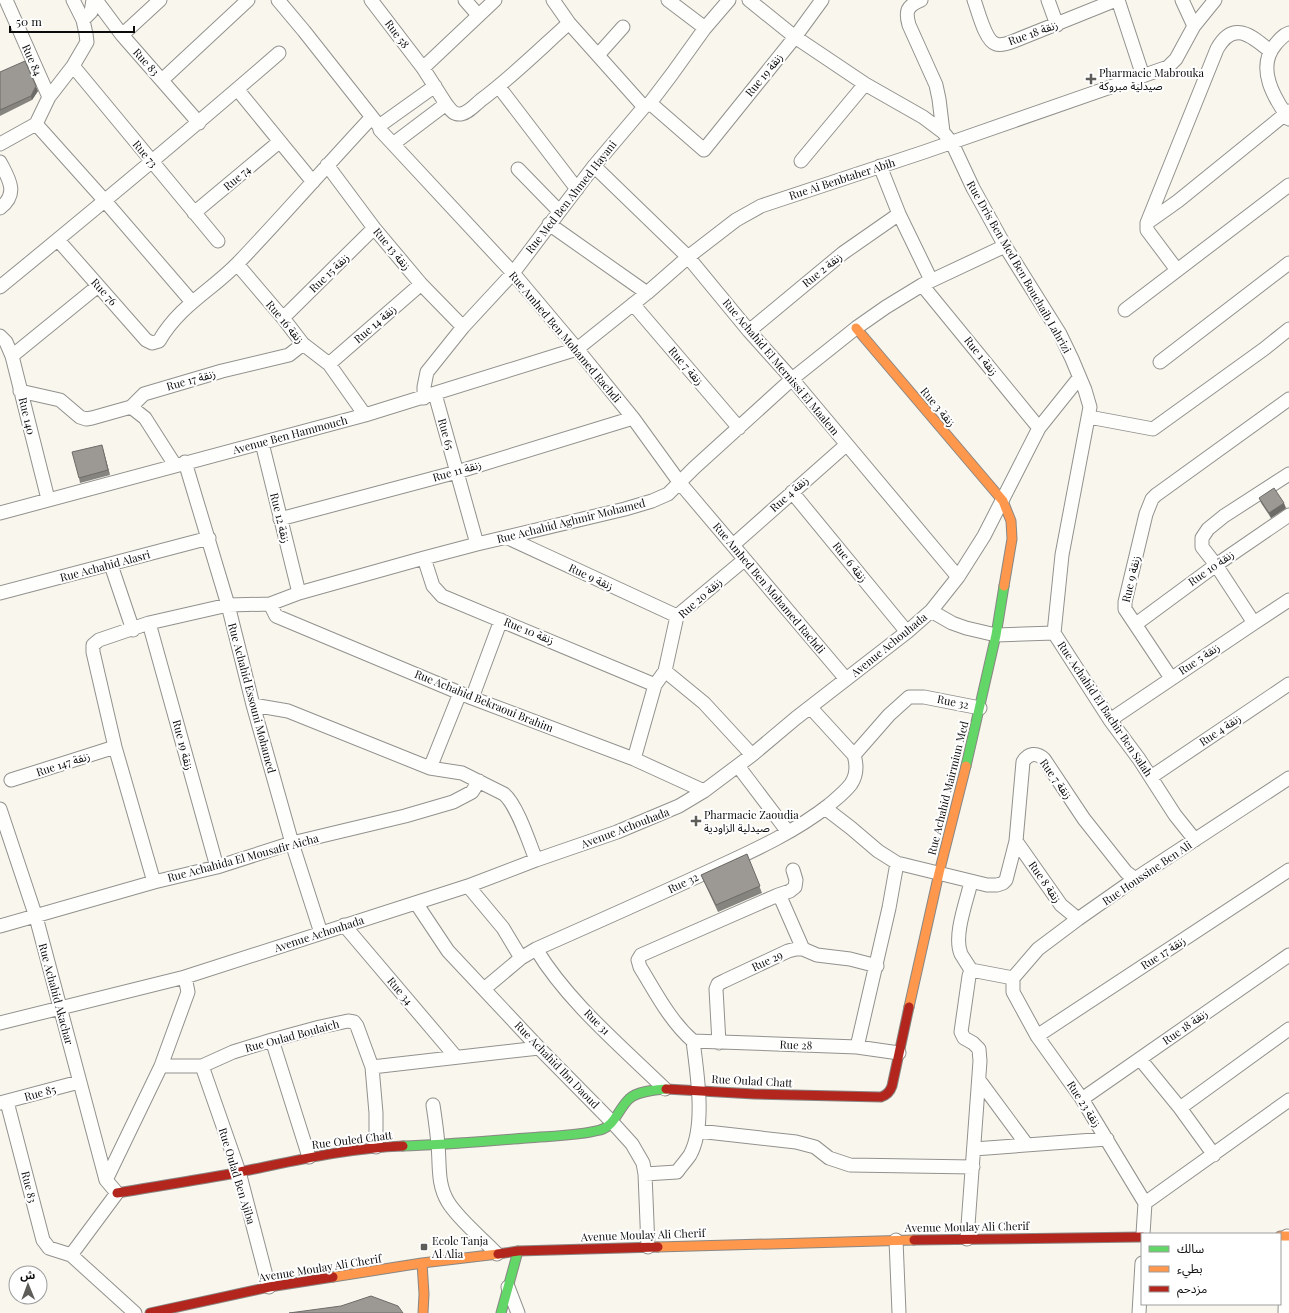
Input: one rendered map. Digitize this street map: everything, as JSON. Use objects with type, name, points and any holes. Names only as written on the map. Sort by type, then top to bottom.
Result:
[{"type":"street","name":"Rue 84","points":[[6,0],[49,97]]},
{"type":"street","points":[[0,144],[36,124],[49,97],[73,66],[87,42],[83,20],[74,0]]},
{"type":"street","points":[[83,20],[91,12],[93,0]]},
{"type":"street","name":"Rue 83","points":[[96,0],[122,35],[199,123]]},
{"type":"street","points":[[122,35],[160,0]]},
{"type":"street","points":[[162,80],[248,0]]},
{"type":"street","name":"Rue Amhed Ben Mohamed Rachdi","points":[[278,0],[304,31],[380,130],[513,273],[577,349],[633,418],[680,483],[846,679]]},
{"type":"street","name":"Rue 58","points":[[371,0],[423,68],[446,104]]},
{"type":"street","points":[[466,0],[478,15]]},
{"type":"street","points":[[423,68],[495,0]]},
{"type":"street","points":[[553,0],[569,23],[647,105]]},
{"type":"street","points":[[668,0],[705,28]]},
{"type":"street","name":"Rue Med Ben Ahmed Hayani","points":[[429,396],[424,387],[427,372],[463,327],[513,273],[594,166],[647,105],[672,74],[705,28],[729,0]]},
{"type":"street","name":"Rue Dris Ben Med Ben Bouchaib Lahrizi","points":[[749,0],[795,37],[865,84],[923,117],[944,132],[952,143],[973,188],[1005,246],[1060,334],[1079,378]]},
{"type":"street","name":"Rue 19 زنقة","points":[[647,105],[704,150],[795,37],[822,0]]},
{"type":"street","points":[[921,0],[914,2],[909,7],[907,16],[909,25],[936,86],[944,132]]},
{"type":"street","name":"Rue 18 زنقة","points":[[974,0],[987,36],[991,42],[996,44],[1014,41],[1117,0]]},
{"type":"street","points":[[1048,0],[1057,25]]},
{"type":"street","points":[[1117,0],[1144,76]]},
{"type":"street","points":[[1182,0],[1194,26]]},
{"type":"street","name":"Rue Ai Benbtaher Abih","points":[[577,349],[647,293],[688,257],[736,220],[761,206],[952,143],[1144,76],[1168,66],[1176,59],[1194,26],[1215,0]]},
{"type":"street","points":[[394,144],[446,104],[453,112],[462,113],[499,87],[569,23]]},
{"type":"street","points":[[598,55],[623,27]]},
{"type":"street","points":[[1177,270],[1147,230],[1147,223],[1217,49],[1228,35],[1243,33],[1254,38],[1270,52]]},
{"type":"street","points":[[1147,223],[1178,201],[1288,115],[1278,103],[1268,77],[1267,64],[1270,52],[1278,41],[1289,33]]},
{"type":"street","points":[[0,287],[105,201],[151,161],[199,123],[278,52]]},
{"type":"street","name":"Rue 73","points":[[73,66],[218,241]]},
{"type":"street","points":[[801,161],[865,84]]},
{"type":"street","points":[[36,124],[192,302],[237,264],[327,165],[375,122],[435,86]]},
{"type":"street","points":[[499,87],[578,188]]},
{"type":"street","points":[[237,89],[313,182]]},
{"type":"street","name":"Rue 74","points":[[194,213],[279,142]]},
{"type":"street","points":[[0,162],[12,185],[10,197],[6,204],[0,208]]},
{"type":"street","name":"Rue 13 زنقة","points":[[327,165],[374,228],[421,284],[463,327]]},
{"type":"street","name":"Rue Achahid El Mernissi El Maalem","points":[[594,166],[688,257],[958,578]]},
{"type":"street","name":"Rue 1 زنقة","points":[[880,166],[927,282],[1039,428]]},
{"type":"street","points":[[518,169],[559,211]]},
{"type":"street","points":[[1125,310],[1289,185]]},
{"type":"street","name":"Rue 2 زنقة","points":[[749,331],[844,253],[899,214]]},
{"type":"street","points":[[549,224],[647,293]]},
{"type":"street","name":"Rue 15 زنقة","points":[[283,318],[374,228]]},
{"type":"street","name":"Rue 76","points":[[58,240],[146,340],[152,343],[159,341],[169,325],[192,302]]},
{"type":"street","name":"Rue Achahid Aghmir Mohamed","points":[[115,748],[93,652],[93,645],[99,640],[133,630],[149,623],[228,604],[270,604],[299,593],[424,558],[625,509],[652,501],[668,494],[694,468],[792,379],[856,328],[886,307],[927,282],[1005,246]]},
{"type":"street","points":[[1160,362],[1289,263]]},
{"type":"street","name":"Rue 16 زنقة","points":[[237,264],[303,344],[329,364],[365,415]]},
{"type":"street","name":"Rue 14 زنقة","points":[[329,364],[421,284]]},
{"type":"street","points":[[12,356],[98,286]]},
{"type":"street","name":"Rue 7 زنقة","points":[[633,304],[739,428]]},
{"type":"street","name":"Rue 3 زنقة","points":[[856,328],[1002,501]]},
{"type":"street","points":[[1088,417],[1153,429],[1264,349],[1289,329]]},
{"type":"street","name":"Rue 140","points":[[0,336],[6,342],[12,356],[48,499]]},
{"type":"street","name":"Rue 17 زنقة","points":[[20,391],[60,400],[80,417],[86,419],[131,406],[144,394],[222,371],[289,355],[303,344]]},
{"type":"street","name":"Avenue Ben Hammouch","points":[[0,513],[365,415],[577,349]]},
{"type":"street","name":"Rue Achahid El Bachir Ben Salah","points":[[1079,378],[1088,397],[1090,407],[1062,555],[1054,633],[1110,720],[1139,759],[1175,815],[1195,840]]},
{"type":"street","name":"Avenue Achouhada","points":[[0,1023],[184,977],[416,903],[468,886],[536,860],[617,832],[679,806],[704,791],[738,766],[810,707],[907,632],[931,611],[958,578],[984,536],[1039,428],[1079,378]]},
{"type":"street","name":"Rue 65","points":[[429,396],[457,472],[477,544]]},
{"type":"street","name":"Rue 9 زنقة","points":[[1171,678],[1125,609],[1125,602],[1146,514],[1152,499],[1289,399]]},
{"type":"street","name":"Rue Achahid Essouni Mohamed","points":[[131,406],[145,418],[180,464],[209,538],[228,604],[253,705],[292,843],[321,933]]},
{"type":"street","name":"Rue 11 زنقة","points":[[280,519],[457,472],[633,418]]},
{"type":"street","name":"Rue 12 زنقة","points":[[262,443],[299,593]]},
{"type":"street","name":"Rue 4 زنقة","points":[[733,545],[846,444]]},
{"type":"street","points":[[1254,622],[1216,565],[1202,547],[1202,538],[1208,529],[1224,516],[1289,474]]},
{"type":"street","name":"Rue 6 زنقة","points":[[792,492],[907,632]]},
{"type":"street","name":"Rue Achahid Mairmiun Med","points":[[893,1080],[939,873],[980,708],[996,635],[1012,539],[1011,521],[1002,501]]},
{"type":"street","name":"Rue 10 زنقة","points":[[1136,624],[1216,565],[1289,515]]},
{"type":"street","name":"Rue 9 زنقة","points":[[506,537],[677,616]]},
{"type":"street","name":"Rue Achahid Alasri","points":[[0,593],[209,538]]},
{"type":"street","name":"Rue 10 زنقة","points":[[424,558],[429,577],[442,596],[655,684]]},
{"type":"street","name":"Rue 20 زنقة","points":[[634,759],[655,684],[665,671],[677,616],[744,560]]},
{"type":"street","points":[[111,565],[133,630]]},
{"type":"street","name":"Rue 5 زنقة","points":[[1110,720],[1254,622],[1289,600]]},
{"type":"street","name":"Rue Achahid Bekraoui Brahim","points":[[270,604],[276,616],[472,698],[634,759],[704,791]]},
{"type":"street","points":[[931,611],[952,623],[996,635],[1054,633]]},
{"type":"street","points":[[472,698],[501,620]]},
{"type":"street","name":"Rue 19 زنقة","points":[[149,623],[216,867]]},
{"type":"street","points":[[665,671],[704,703],[752,755]]},
{"type":"street","name":"Rue 4 زنقة","points":[[1151,777],[1289,684]]},
{"type":"street","points":[[430,768],[460,693]]},
{"type":"street","name":"Rue 32","points":[[484,989],[521,958],[536,950],[666,892],[788,832],[805,822],[841,795],[854,779],[856,761],[854,755],[889,716],[909,697],[924,697],[980,708]]},
{"type":"street","points":[[253,705],[288,711],[430,768],[462,773],[504,794],[510,799],[536,860]]},
{"type":"street","points":[[810,707],[854,755]]},
{"type":"street","points":[[115,748],[154,882]]},
{"type":"street","name":"Rue 147 زنقة","points":[[11,780],[115,748]]},
{"type":"street","name":"Rue 7 زنقة","points":[[1016,841],[1023,762],[1031,754],[1035,754],[1044,759],[1084,819],[1126,872],[1135,879]]},
{"type":"street","points":[[738,766],[788,832]]},
{"type":"street","name":"Rue Houssine Ben Ali","points":[[1013,978],[1038,949],[1078,919],[1135,879],[1289,778]]},
{"type":"street","name":"Rue Achahida El Mousafir Aicha","points":[[0,926],[36,917],[154,882],[216,867],[292,843],[405,816],[453,802],[472,792],[480,781]]},
{"type":"street","points":[[825,808],[852,828],[878,851],[897,863],[971,882],[993,886],[1003,883],[1008,875],[1016,841]]},
{"type":"street","name":"Rue Achahid Akachar","points":[[0,809],[36,917],[106,1180],[118,1194]]},
{"type":"street","name":"Rue 8 زنقة","points":[[1016,841],[1061,905],[1078,919]]},
{"type":"street","points":[[857,1047],[877,966],[897,863]]},
{"type":"street","points":[[645,1174],[676,1172],[690,1154],[698,1131],[699,1090],[693,1041],[682,1031],[674,1020],[640,967],[638,960],[641,955],[790,891],[795,887],[796,880],[793,870]]},
{"type":"street","name":"Rue 17 زنقة","points":[[1037,1036],[1289,870]]},
{"type":"street","points":[[971,882],[960,925],[958,940],[960,953],[971,970]]},
{"type":"street","points":[[468,886],[503,928],[521,958]]},
{"type":"street","points":[[778,895],[803,949],[817,955],[877,966]]},
{"type":"street","name":"Rue Achahid Ibn Daoud","points":[[416,903],[448,951],[539,1048],[612,1122],[639,1154],[643,1163],[645,1174],[648,1247]]},
{"type":"street","name":"Rue 34","points":[[344,925],[456,1057]]},
{"type":"street","name":"Rue 29","points":[[719,1043],[716,989],[718,984],[788,951],[803,949]]},
{"type":"street","name":"Rue 31","points":[[536,950],[567,992],[665,1089]]},
{"type":"street","name":"Rue 18 زنقة","points":[[1082,1099],[1289,955]]},
{"type":"street","points":[[971,970],[985,971],[1013,978]]},
{"type":"street","points":[[967,1238],[980,1061],[979,1049],[973,1043],[964,1038],[961,1032],[971,970]]},
{"type":"street","points":[[106,1180],[161,1066],[188,992],[184,977]]},
{"type":"street","name":"Rue 23 زنقة","points":[[1013,978],[1013,992],[1037,1036],[1082,1099],[1145,1203]]},
{"type":"street","name":"Rue Oulad Boulaich","points":[[202,1066],[233,1052],[272,1040],[341,1022],[354,1022],[357,1026],[372,1067],[376,1113],[376,1147]]},
{"type":"street","points":[[1180,1108],[1289,1029]]},
{"type":"street","points":[[272,1040],[309,1157]]},
{"type":"street","name":"Rue 28","points":[[693,1041],[857,1047],[899,1053]]},
{"type":"street","points":[[372,1067],[539,1048]]},
{"type":"street","points":[[1140,1059],[1180,1108],[1214,1155]]},
{"type":"street","points":[[161,1066],[202,1066]]},
{"type":"street","name":"Rue Oulad Ben Ajiba","points":[[202,1066],[238,1172],[269,1287]]},
{"type":"street","name":"Rue Oulad Chatt","points":[[612,1122],[628,1100],[632,1097],[642,1093],[665,1089],[761,1094],[881,1097],[889,1093],[893,1080]]},
{"type":"street","points":[[979,1080],[1027,1145]]},
{"type":"street","name":"Rue 85","points":[[3,1102],[79,1082]]},
{"type":"street","points":[[1143,1233],[1145,1203],[1289,1100]]},
{"type":"street","name":"Rue 83","points":[[3,1102],[43,1240],[49,1248],[71,1255]]},
{"type":"street","points":[[433,1105],[438,1145],[439,1181],[448,1202],[497,1254]]},
{"type":"street","name":"Rue Ouled Chatt","points":[[118,1194],[238,1172],[309,1157],[376,1147],[438,1145],[566,1135],[602,1130],[612,1122]]},
{"type":"street","points":[[698,1131],[796,1142],[816,1146],[829,1158],[850,1165],[972,1167]]},
{"type":"street","points":[[974,1149],[1107,1139]]},
{"type":"street","points":[[118,1194],[71,1255],[135,1313]]},
{"type":"street","points":[[1285,1236],[1285,1313]]},
{"type":"street","name":"Avenue Moulay Ali Cherif","points":[[150,1313],[178,1310],[269,1287],[518,1251],[967,1238],[1141,1237]]},
{"type":"street","points":[[896,1240],[899,1313]]},
{"type":"street","points":[[501,1313],[518,1251]]},
{"type":"street","points":[[422,1264],[424,1294],[423,1313]]},
{"type":"street","points":[[508,1287],[518,1313]]},
{"type":"street","points":[[1140,1313],[1141,1288]]},
{"type":"building","points":[[25,61],[36,86],[31,96],[0,110],[0,72]]},
{"type":"building","points":[[102,445],[108,470],[79,478],[72,452]]},
{"type":"building","points":[[1274,488],[1284,503],[1269,513],[1259,498]]},
{"type":"building","points":[[747,854],[760,886],[716,905],[701,875]]},
{"type":"building","points":[[371,1296],[398,1306],[403,1313],[289,1313],[341,1306]]},
{"type":"traffic: fast","points":[[966,766],[996,635],[1004,586]]},
{"type":"traffic: fast","points":[[403,1146],[582,1134],[600,1130],[609,1125],[632,1096],[646,1091],[666,1089]]},
{"type":"traffic: fast","points":[[501,1313],[518,1251]]},
{"type":"traffic: slow","points":[[856,328],[1003,501],[1011,521],[1012,539],[1004,586]]},
{"type":"traffic: slow","points":[[909,1007],[939,873],[966,766]]},
{"type":"traffic: slow","points":[[1281,1236],[1289,1236]]},
{"type":"traffic: slow","points":[[658,1247],[914,1240]]},
{"type":"traffic: slow","points":[[333,1277],[422,1263],[498,1254]]},
{"type":"traffic: slow","points":[[422,1263],[424,1294],[423,1313]]},
{"type":"traffic: jam","points":[[666,1089],[754,1094],[881,1097],[888,1093],[892,1086],[909,1007]]},
{"type":"traffic: jam","points":[[117,1193],[225,1175],[341,1152],[403,1146]]},
{"type":"traffic: jam","points":[[914,1240],[1141,1237]]},
{"type":"traffic: jam","points":[[498,1254],[518,1251],[658,1247]]},
{"type":"traffic: jam","points":[[150,1313],[269,1287],[333,1277]]},
{"type":"place","name":"Pharmacie Mabrouka صيدلية مبروكة","points":[[1091,79]]},
{"type":"place","name":"Pharmacie Zaoudia صيدلية الزاودية","points":[[696,821]]},
{"type":"place","name":"Ecole Tanja Al Alia","points":[[424,1247]]}]
